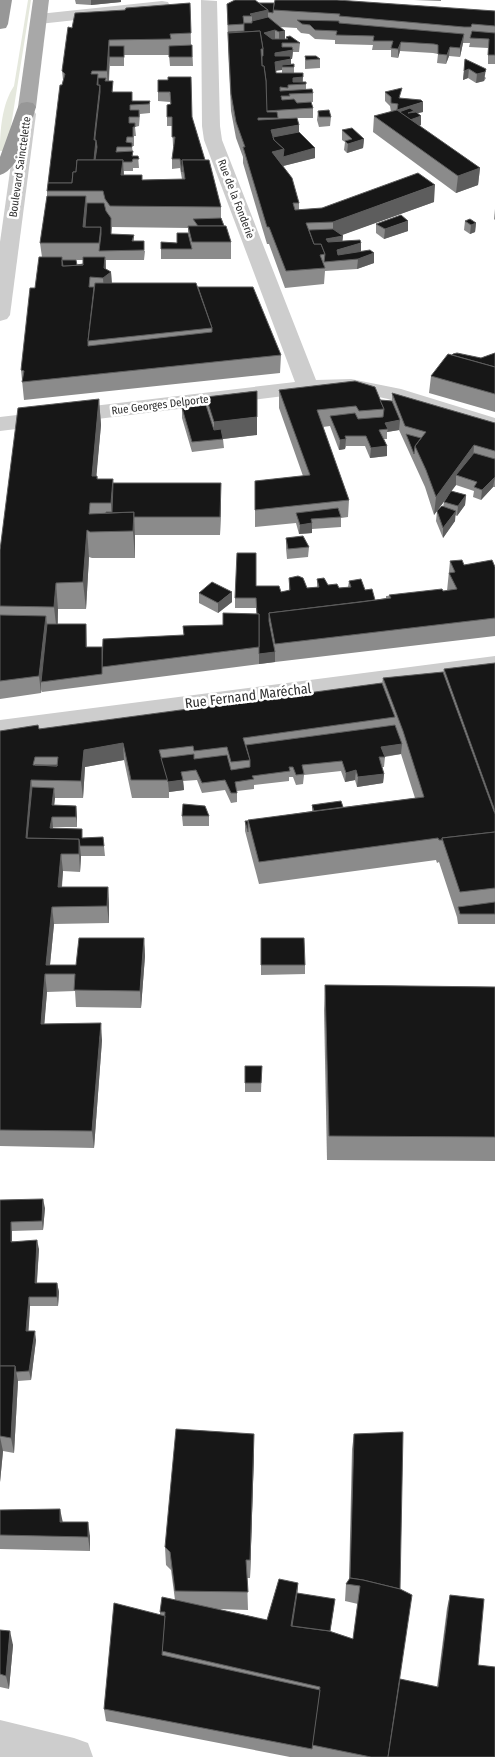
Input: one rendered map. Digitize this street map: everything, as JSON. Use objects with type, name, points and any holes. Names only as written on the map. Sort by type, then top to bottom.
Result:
[{"type":"highway","points":[[0,24],[4,0]]},
{"type":"highway","points":[[0,169],[10,158],[28,107]]},
{"type":"main road","points":[[28,107],[41,0]]},
{"type":"street","points":[[39,19],[217,0]]},
{"type":"street","name":"Rue de la Fonderie","points":[[217,0],[211,126],[214,140],[308,388]]},
{"type":"street","name":"Boulevard Sainctelette","points":[[0,315],[28,107]]},
{"type":"street","name":"Rue Georges Delporte","points":[[0,424],[308,388],[351,385],[393,394],[495,425]]},
{"type":"street","name":"Rue Fernand Maréchal","points":[[0,729],[495,664]]},
{"type":"street","points":[[0,1739],[74,1757]]},
{"type":"shaded area","points":[[28,0],[31,0],[8,145],[3,151],[0,151],[2,117],[14,86]]},
{"type":"building","points":[[235,0],[255,0],[268,10],[250,14],[252,16],[243,16],[244,24],[228,25],[227,4]]},
{"type":"building","points":[[275,0],[337,0],[495,11],[495,26],[472,24],[471,27],[464,27],[339,16],[340,14],[273,10]]},
{"type":"building","points":[[190,3],[191,33],[170,34],[171,39],[109,40],[107,71],[92,71],[91,74],[98,74],[97,85],[100,85],[94,140],[96,140],[94,160],[77,160],[76,172],[73,172],[72,183],[48,183],[60,85],[62,85],[65,74],[62,71],[68,27],[72,28],[75,13]]},
{"type":"building","points":[[259,3],[274,3],[273,13],[268,12]]},
{"type":"building","points":[[268,17],[285,31],[279,32],[275,30],[264,33],[272,39],[288,39],[286,37],[290,36],[300,43],[282,43],[282,47],[292,47],[293,50],[275,53],[275,56],[290,56],[291,59],[275,62],[276,73],[303,73],[303,77],[293,78],[293,82],[306,82],[306,84],[288,85],[288,88],[280,87],[280,91],[312,89],[313,93],[289,94],[290,96],[281,96],[282,100],[294,99],[297,103],[311,102],[313,108],[266,111],[266,81],[264,66],[262,66],[263,49],[260,31],[228,32],[244,31],[244,23],[252,23],[252,21]]},
{"type":"building","points":[[297,20],[339,21],[339,23],[464,34],[460,48],[450,47],[447,55],[438,54],[438,45],[434,44],[401,42],[398,49],[391,48],[393,41],[373,41],[374,36],[336,35],[337,31],[315,30],[310,25],[302,24]]},
{"type":"building","points":[[260,31],[263,49],[261,49],[262,66],[264,66],[266,81],[267,112],[277,112],[278,118],[258,118],[258,120],[297,118],[299,125],[271,130],[274,140],[284,149],[272,152],[292,178],[299,203],[293,203],[295,210],[322,208],[418,173],[435,185],[333,222],[306,223],[314,244],[321,244],[325,254],[320,255],[325,268],[286,271],[269,227],[267,227],[243,147],[245,147],[236,122],[231,94],[228,33]]},
{"type":"building","points":[[472,31],[495,33],[495,55],[488,55],[489,39],[470,38]]},
{"type":"building","points":[[192,45],[192,57],[169,57],[169,46]]},
{"type":"building","points":[[109,46],[124,46],[124,57],[109,57]]},
{"type":"building","points":[[305,56],[316,56],[320,59],[306,60]]},
{"type":"building","points":[[465,59],[486,69],[485,72],[477,74],[469,69],[464,71]]},
{"type":"building","points":[[294,64],[294,67],[282,67],[282,65]]},
{"type":"building","points":[[168,77],[191,77],[192,117],[205,160],[182,160],[182,172],[180,159],[172,159],[175,137],[172,137],[172,117],[167,117],[167,105],[171,104],[170,92],[158,92],[158,80],[168,80]]},
{"type":"building","points":[[98,78],[106,78],[105,81],[113,81],[112,92],[132,92],[132,101],[150,101],[149,104],[130,105],[130,110],[139,110],[139,117],[129,117],[129,123],[135,123],[135,127],[133,127],[133,137],[127,137],[126,142],[132,143],[132,147],[117,147],[116,152],[133,151],[132,156],[138,156],[139,159],[133,159],[132,162],[123,162],[123,160],[95,160],[97,147],[95,137],[100,92]]},
{"type":"building","points":[[402,88],[399,98],[421,100],[423,102],[397,110],[398,104],[391,103],[391,97],[385,92]]},
{"type":"building","points":[[410,108],[414,111],[408,113],[416,112],[421,116],[410,120],[399,112]]},
{"type":"building","points":[[329,110],[331,117],[319,117],[318,111]]},
{"type":"building","points":[[397,110],[480,168],[458,176],[374,116]]},
{"type":"building","points":[[352,128],[364,139],[348,144],[345,141],[352,139],[342,130]]},
{"type":"building","points":[[299,132],[315,148],[283,157],[284,149],[273,137]]},
{"type":"building","points":[[77,160],[123,160],[121,175],[142,175],[142,180],[185,179],[182,160],[209,160],[221,207],[110,206],[105,199],[103,191],[47,191],[48,183],[72,183],[73,172],[76,172]]},
{"type":"building","points":[[47,196],[86,196],[83,227],[101,227],[99,243],[40,243]]},
{"type":"building","points":[[87,203],[104,203],[106,211],[111,218],[111,234],[134,235],[132,241],[144,241],[144,250],[99,251],[101,227],[85,227]]},
{"type":"building","points":[[401,215],[408,221],[385,229],[376,224]]},
{"type":"building","points":[[221,218],[224,226],[198,226],[193,219]]},
{"type":"building","points":[[470,219],[476,223],[471,225],[465,221]]},
{"type":"building","points":[[188,226],[226,226],[231,242],[192,242]]},
{"type":"building","points":[[333,229],[343,236],[326,239],[328,242],[360,240],[361,243],[337,250],[338,255],[370,250],[374,253],[358,259],[324,262],[325,254],[321,244],[314,244],[309,230]]},
{"type":"building","points":[[177,233],[188,233],[192,249],[161,249],[161,242],[177,243]]},
{"type":"building","points":[[39,257],[62,257],[62,266],[83,265],[83,257],[105,257],[104,268],[111,272],[103,278],[90,277],[89,287],[94,287],[88,346],[212,332],[198,287],[253,287],[281,355],[22,382],[24,371],[21,370],[30,288],[35,288]]},
{"type":"building","points":[[62,260],[76,260],[77,265],[83,265],[63,266]]},
{"type":"building","points":[[95,283],[196,283],[212,328],[88,341]]},
{"type":"building","points":[[457,353],[481,358],[495,353],[495,367],[452,355]]},
{"type":"building","points":[[448,354],[495,367],[495,394],[431,376]]},
{"type":"building","points":[[355,381],[375,387],[384,409],[359,411],[356,406],[317,410],[349,500],[255,510],[255,481],[310,475],[279,390]]},
{"type":"building","points":[[257,391],[257,417],[214,422],[206,397]]},
{"type":"building","points":[[392,393],[495,423],[495,451],[474,445],[436,497],[415,446],[426,432],[405,426]]},
{"type":"building","points":[[99,399],[92,476],[97,476],[97,479],[113,479],[111,503],[90,503],[89,514],[134,512],[133,531],[90,532],[87,530],[83,582],[56,583],[54,607],[0,606],[0,550],[18,408]]},
{"type":"building","points":[[380,400],[392,401],[400,420],[385,423],[388,429],[379,430],[387,446],[371,448],[366,436],[345,436],[346,439],[340,440],[330,416],[355,413],[358,419],[383,417],[384,409]]},
{"type":"building","points":[[206,405],[214,430],[221,429],[223,439],[192,442],[182,408]]},
{"type":"building","points":[[406,434],[421,438],[415,446],[414,454]]},
{"type":"building","points":[[474,453],[495,459],[495,477],[482,490],[474,487],[477,482],[456,475]]},
{"type":"building","points":[[113,483],[221,483],[220,517],[134,517],[134,512],[106,513],[112,512]]},
{"type":"building","points":[[451,491],[466,495],[458,506],[444,502]]},
{"type":"building","points":[[442,506],[456,511],[443,528],[437,511]]},
{"type":"building","points":[[338,508],[341,517],[311,519],[312,523],[300,525],[296,513]]},
{"type":"building","points":[[303,536],[309,547],[288,549],[286,538]]},
{"type":"building","points":[[237,553],[256,553],[256,586],[279,586],[281,592],[290,590],[289,578],[298,576],[303,578],[307,588],[319,587],[317,579],[324,578],[328,585],[337,584],[339,588],[351,587],[349,581],[361,579],[365,590],[372,589],[375,600],[269,613],[275,652],[259,654],[259,614],[257,614],[256,598],[235,598]]},
{"type":"building","points":[[462,560],[464,565],[492,560],[495,567],[495,618],[275,644],[269,613],[391,598],[389,595],[457,589],[449,573],[455,572],[450,561]]},
{"type":"building","points":[[212,582],[232,592],[218,603],[199,593]]},
{"type":"building","points":[[223,613],[259,614],[259,647],[102,667],[103,639],[184,635],[183,626],[223,625]]},
{"type":"building","points":[[0,615],[46,616],[39,676],[0,681]]},
{"type":"building","points":[[47,624],[86,624],[86,647],[102,647],[102,674],[41,682]]},
{"type":"building","points":[[495,663],[495,811],[444,669]]},
{"type":"building","points":[[443,672],[495,814],[495,832],[259,862],[248,820],[424,797],[403,731],[383,678]]},
{"type":"building","points":[[382,683],[395,717],[243,738],[250,760],[231,762],[227,747],[194,751],[193,746],[159,750],[168,780],[131,780],[123,743],[84,750],[81,781],[31,780],[26,838],[79,839],[79,854],[61,854],[58,887],[108,887],[107,906],[52,907],[46,965],[76,965],[79,938],[144,938],[140,991],[74,990],[75,974],[45,974],[41,1024],[101,1023],[92,1131],[0,1130],[0,731],[38,725],[39,729]],"holes":[[[35,757],[58,757],[57,766],[33,765]]]},
{"type":"building","points":[[395,725],[402,744],[381,747],[385,757],[379,757],[384,774],[358,777],[356,770],[346,773],[342,761],[302,765],[304,774],[296,775],[293,767],[289,767],[290,771],[252,776],[254,779],[235,782],[237,793],[231,793],[225,780],[202,783],[196,770],[181,772],[183,780],[168,782],[161,758],[194,754],[194,759],[227,755],[231,770],[250,767],[246,745]]},
{"type":"building","points":[[32,787],[54,788],[52,805],[76,806],[76,817],[52,817],[50,828],[82,829],[82,838],[103,837],[104,846],[80,846],[79,839],[27,838]]},
{"type":"building","points":[[341,801],[343,807],[314,811],[312,805]]},
{"type":"building","points":[[183,804],[205,806],[209,816],[182,816]]},
{"type":"building","points":[[245,821],[248,821],[248,832]]},
{"type":"building","points":[[495,832],[495,888],[460,892],[442,838]]},
{"type":"building","points":[[495,902],[495,914],[460,914],[458,907]]},
{"type":"building","points":[[261,938],[304,938],[305,965],[261,965]]},
{"type":"building","points":[[325,985],[495,987],[495,1137],[329,1136]]},
{"type":"building","points":[[245,1066],[262,1066],[261,1083],[245,1083]]},
{"type":"building","points":[[43,1199],[42,1221],[11,1222],[11,1242],[37,1240],[35,1283],[57,1283],[57,1297],[29,1297],[26,1331],[35,1331],[29,1371],[16,1372],[15,1366],[0,1366],[0,1200]]},
{"type":"building","points":[[0,1366],[15,1366],[11,1438],[0,1436]]},
{"type":"building","points":[[176,1429],[254,1434],[250,1560],[246,1560],[248,1592],[175,1591],[170,1552],[165,1547]]},
{"type":"building","points":[[403,1432],[400,1589],[350,1578],[354,1434]]},
{"type":"building","points":[[60,1509],[60,1522],[88,1522],[88,1537],[0,1535],[0,1510]]},
{"type":"building","points":[[350,1578],[400,1589],[412,1595],[388,1757],[371,1757],[312,1745],[320,1687],[162,1651],[165,1612],[160,1612],[162,1597],[267,1620],[279,1579],[298,1583],[291,1626],[329,1631],[353,1639],[360,1586],[346,1584]]},
{"type":"building","points":[[297,1593],[335,1599],[330,1631],[292,1626]]},
{"type":"building","points":[[450,1595],[484,1599],[478,1665],[495,1667],[495,1757],[388,1757],[400,1679],[438,1687]]},
{"type":"building","points":[[114,1603],[165,1616],[162,1655],[320,1690],[312,1749],[104,1709]]},
{"type":"building","points":[[0,1630],[10,1631],[6,1676],[0,1674]]}]
